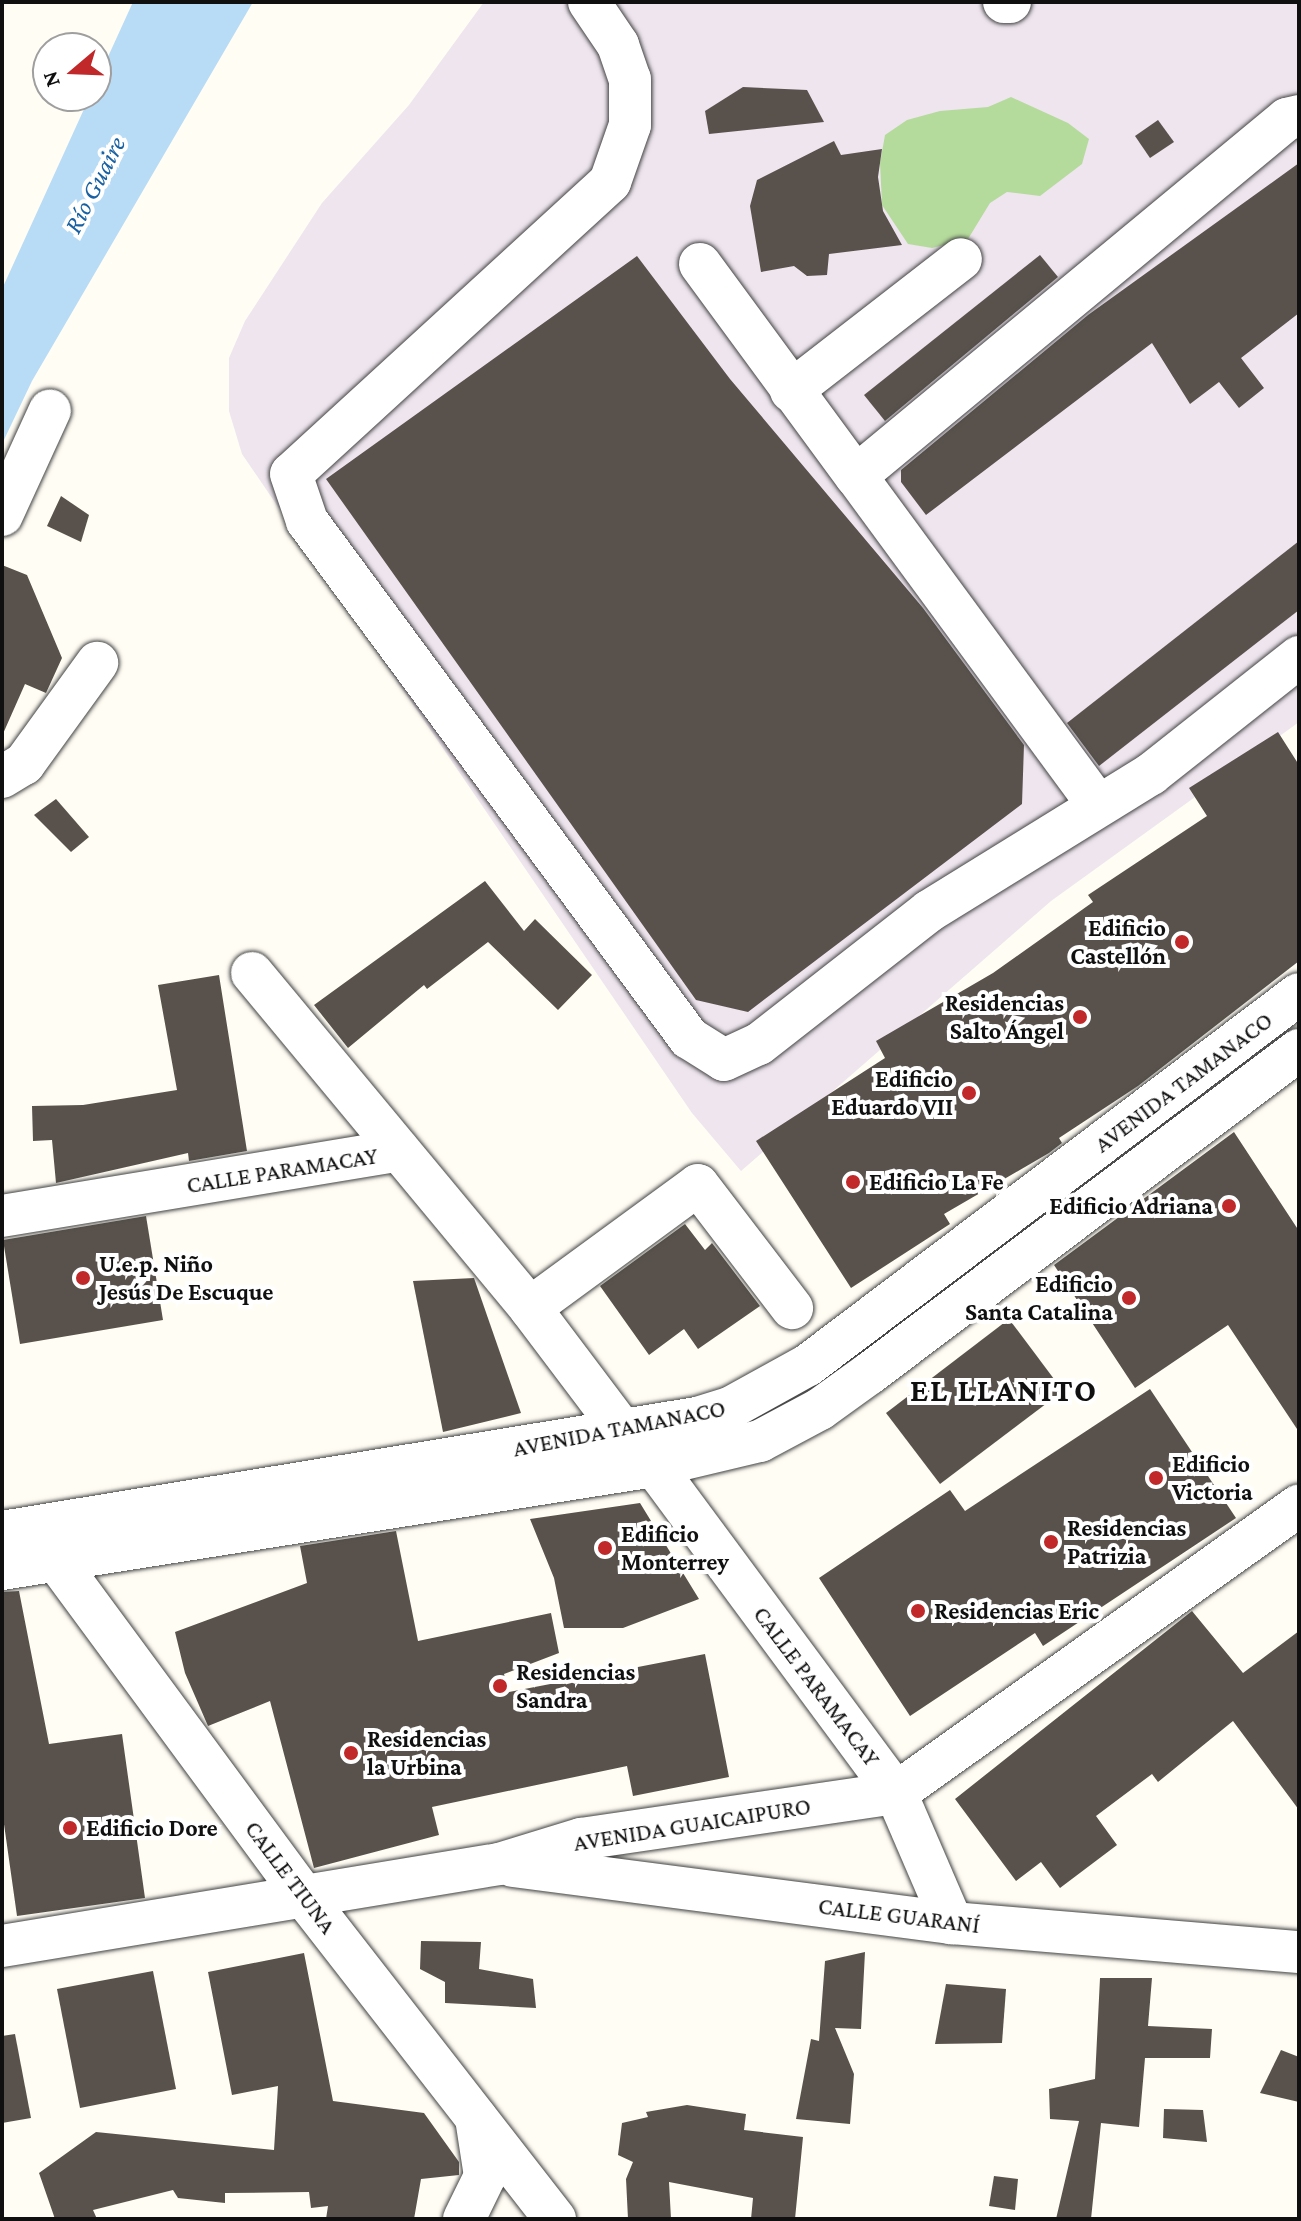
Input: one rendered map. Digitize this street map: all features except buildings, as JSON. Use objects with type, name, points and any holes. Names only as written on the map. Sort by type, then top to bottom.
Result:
[{"type":"street","points":[[589,2],[618,45],[630,79],[630,125],[610,182],[291,474],[307,521],[689,1038],[724,1060],[759,1044],[929,911],[1097,804],[1151,774],[1299,657]]},
{"type":"street","points":[[856,476],[1287,119],[1299,116]]},
{"type":"street","points":[[791,391],[961,259]]},
{"type":"street","points":[[700,264],[1097,804]]},
{"type":"street","points":[[2,515],[50,410]]},
{"type":"street","points":[[2,777],[24,764],[97,663]]},
{"type":"street","points":[[252,973],[399,1150]]},
{"type":"street","name":"AVENIDA TAMANACO","points":[[2,1569],[33,1539],[732,1407],[798,1372],[1299,994]]},
{"type":"street","name":"AVENIDA TAMANACO","points":[[33,1539],[654,1466],[731,1451],[820,1409],[1299,1050]]},
{"type":"street","name":"CALLE PARAMACAY","points":[[2,1216],[399,1150],[530,1308],[622,1430]]},
{"type":"street","points":[[530,1308],[698,1185],[792,1308]]},
{"type":"street","name":"CALLE PARAMACAY","points":[[654,1466],[896,1793],[952,1923]]},
{"type":"street","name":"AVENIDA GUAICAIPURO","points":[[2,1946],[302,1894],[499,1864],[581,1839],[896,1793],[1299,1506]]},
{"type":"street","name":"CALLE TIUNA","points":[[33,1539],[302,1894],[555,2219]]},
{"type":"street","name":"CALLE GUARANÍ","points":[[499,1864],[952,1923],[1299,1952]]},
{"type":"street","points":[[464,2219],[485,2176],[476,2117]]},
{"type":"shaded area","points":[[484,2],[1299,2],[1299,722],[1051,901],[741,1171],[692,1113],[242,454],[229,411],[229,358],[245,321],[322,203],[409,105]]},
{"type":"green space","points":[[1011,97],[1068,123],[1089,139],[1082,164],[1040,196],[1007,192],[990,203],[968,239],[932,248],[908,244],[882,205],[880,163],[885,135],[907,120],[940,111],[988,107]]},
{"type":"water","name":"Río Guaire","points":[[133,2],[253,2],[32,381],[2,444],[2,289],[83,112],[112,112],[112,48]]},
{"type":"place","name":"Edificio Castellón","points":[[1182,942]]},
{"type":"place","name":"Residencias Salto Ángel","points":[[1080,1017]]},
{"type":"place","name":"Edificio Eduardo VII","points":[[969,1093]]},
{"type":"place","name":"Edificio La Fe","points":[[853,1182]]},
{"type":"place","name":"Edificio Adriana","points":[[1229,1206]]},
{"type":"place","name":"U.e.p. Niño Jesús De Escuque","points":[[83,1278]]},
{"type":"place","name":"Edificio Santa Catalina","points":[[1129,1298]]},
{"type":"place","name":"Edificio Victoria","points":[[1156,1478]]},
{"type":"place","name":"Residencias Patrizia","points":[[1051,1542]]},
{"type":"place","name":"Edificio Monterrey","points":[[605,1548]]},
{"type":"place","name":"Residencias Eric","points":[[918,1611]]},
{"type":"place","name":"Residencias Sandra","points":[[500,1686]]},
{"type":"place","name":"Residencias la Urbina","points":[[351,1753]]},
{"type":"place","name":"Edificio Dore","points":[[70,1828]]},
{"type":"district","name":"EL LLANITO","points":[[1004,1390]]}]
